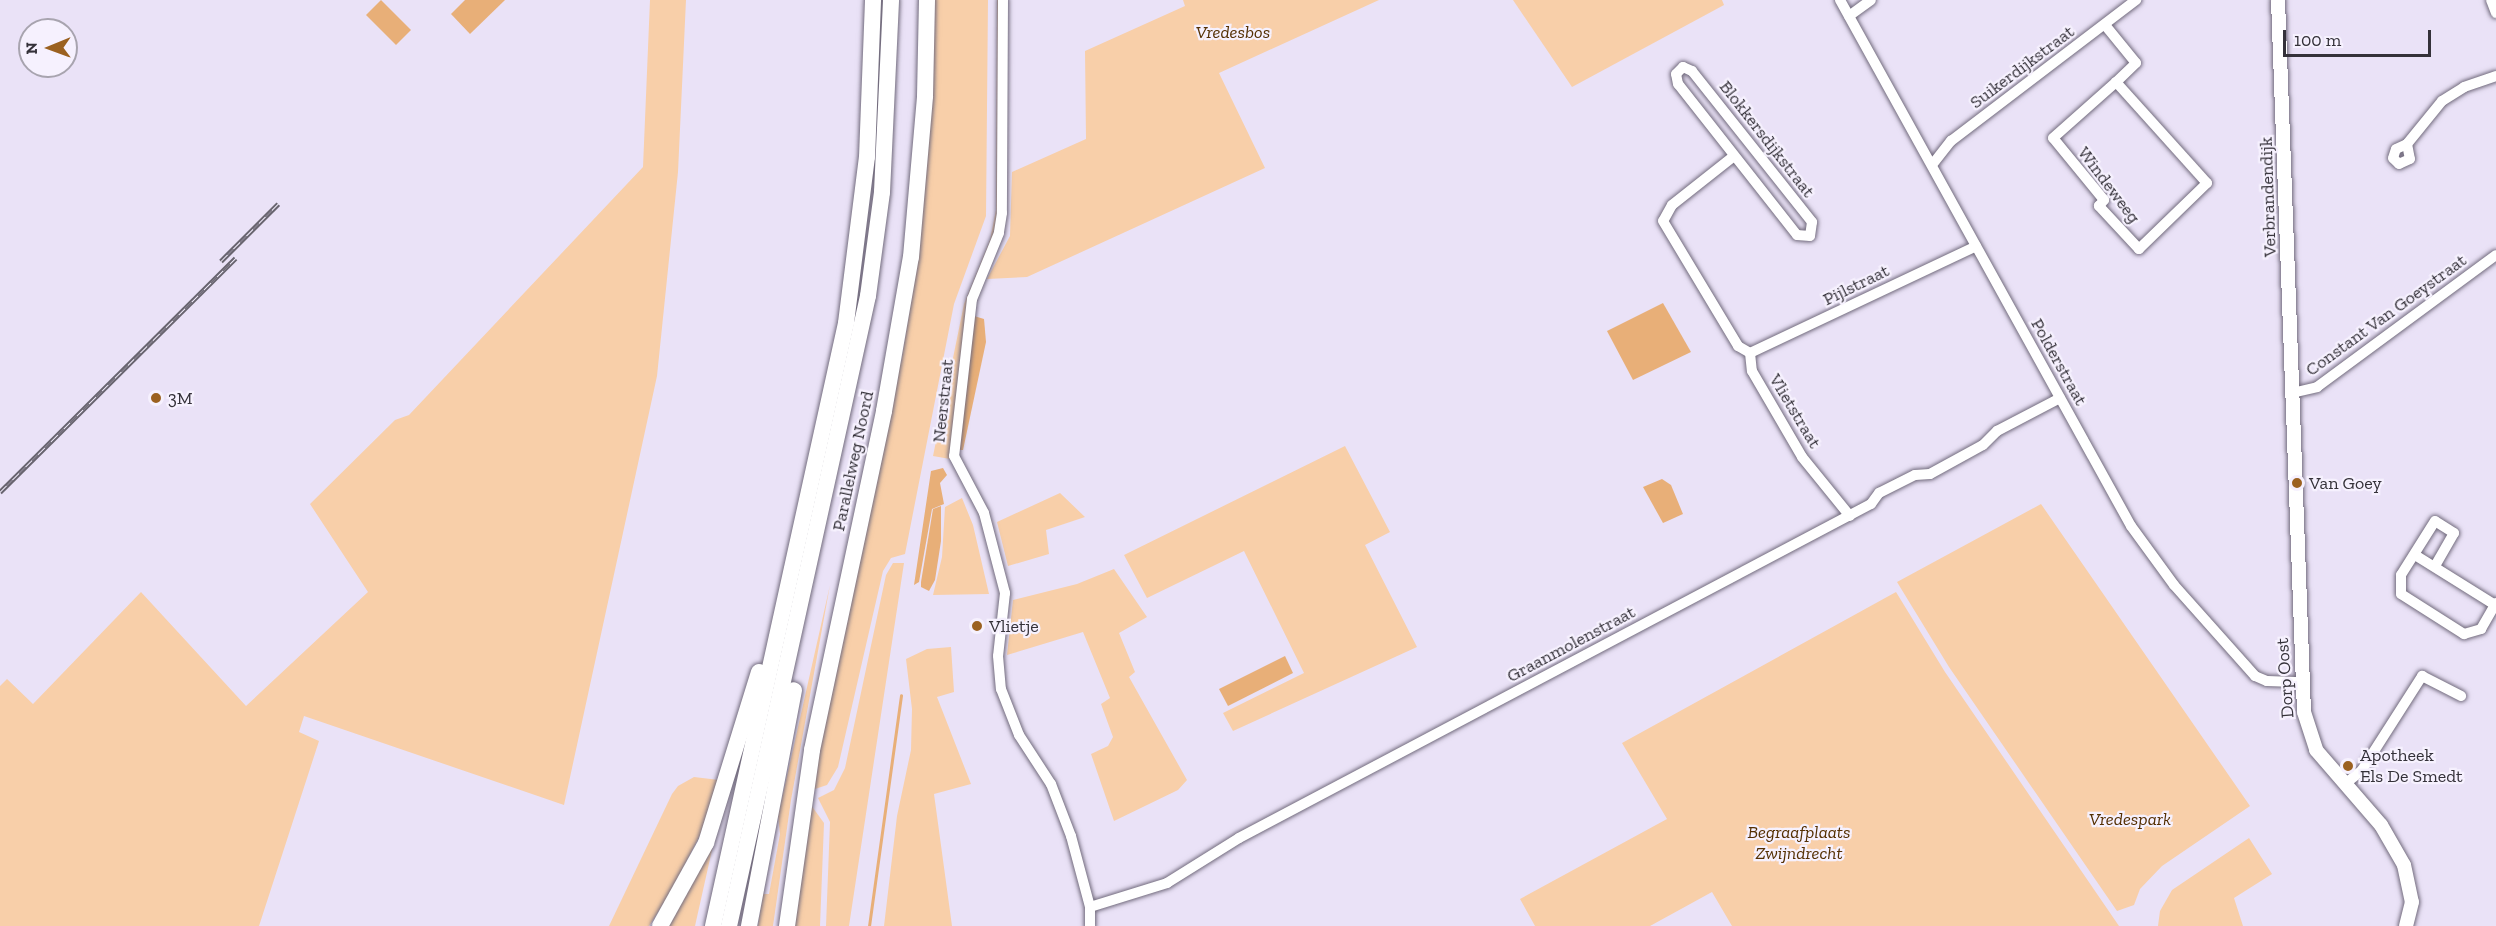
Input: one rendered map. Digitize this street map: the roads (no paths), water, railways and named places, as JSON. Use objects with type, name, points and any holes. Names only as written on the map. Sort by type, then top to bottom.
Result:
[{"type":"highway","points":[[729,926],[796,595],[856,260],[870,122],[873,0]]},
{"type":"highway","points":[[713,926],[868,296],[882,192],[891,0]]},
{"type":"highway","name":"Parallelweg Noord","points":[[778,926],[806,737],[873,420],[902,254],[915,88],[917,0]]},
{"type":"highway","name":"Parallelweg Noord","points":[[787,926],[812,750],[884,411],[911,257],[925,96],[927,0]]},
{"type":"highway","points":[[660,926],[705,843],[740,741],[772,625],[796,595]]},
{"type":"highway","points":[[749,926],[806,631],[796,595]]},
{"type":"main road","name":"Verbrandendijk","points":[[2278,0],[2292,393]]},
{"type":"main road","name":"Dorp Oost","points":[[2292,393],[2302,682],[2310,737],[2345,784],[2381,825],[2408,874],[2412,902],[2406,926]]},
{"type":"street","name":"Neerstraat","points":[[1003,0],[1002,213],[999,233],[972,298],[954,456],[984,513],[1005,593],[998,656],[1001,689],[1019,735],[1051,784],[1071,836],[1090,907],[1090,926]]},
{"type":"street","name":"Polderstraat","points":[[1840,0],[2131,526],[2174,585],[2217,628],[2255,676],[2267,681],[2302,682]]},
{"type":"street","points":[[1849,16],[1871,0]]},
{"type":"street","name":"Suikerdijkstraat","points":[[1932,165],[1952,141],[2136,0]]},
{"type":"street","points":[[2491,0],[2496,13]]},
{"type":"street","name":"Windeweeg","points":[[2105,25],[2136,63],[2053,138],[2104,200],[2099,206],[2139,249],[2207,183],[2116,82]]},
{"type":"street","name":"Blokkersdijkstraat","points":[[1683,67],[1692,70],[1812,222],[1810,236],[1797,234],[1734,156],[1678,84],[1678,69],[1683,67]]},
{"type":"street","points":[[2407,144],[2451,93],[2496,76]]},
{"type":"street","name":"Blokkersdijkstraat","points":[[1665,228],[1668,208],[1734,156]]},
{"type":"street","name":"Vlietstraat","points":[[1665,228],[1738,346],[1750,353],[1752,371],[1802,457],[1850,516]]},
{"type":"street","name":"Pijlstraat","points":[[1750,353],[1976,246]]},
{"type":"street","name":"Constant Van Goeystraat","points":[[2292,393],[2317,387],[2496,255]]},
{"type":"street","name":"Graanmolenstraat","points":[[1090,907],[1167,883],[1239,838],[1850,516],[1871,504],[1879,493],[1915,475],[1930,474],[2060,398]]},
{"type":"street","points":[[2415,555],[2495,604],[2481,629],[2471,634],[2458,631],[2406,599],[2399,581],[2435,521],[2454,533],[2435,566]]},
{"type":"street","points":[[2345,784],[2362,770],[2422,676],[2461,696]]},
{"type":"waterway","points":[[869,926],[901,695]]},
{"type":"railway","points":[[221,261],[278,204]]},
{"type":"railway","points":[[0,492],[236,258]]},
{"type":"place","name":"3M","points":[[156,398]]},
{"type":"place","name":"Van Goey","points":[[2297,483]]},
{"type":"place","name":"Vlietje","points":[[977,626]]},
{"type":"place","name":"Apotheek Els De Smedt","points":[[2348,766]]},
{"type":"park label","name":"Vredesbos","points":[[1233,32]]},
{"type":"park label","name":"Vredespark","points":[[2130,819]]},
{"type":"park label","name":"Begraafplaats Zwijndrecht","points":[[1799,843]]}]
